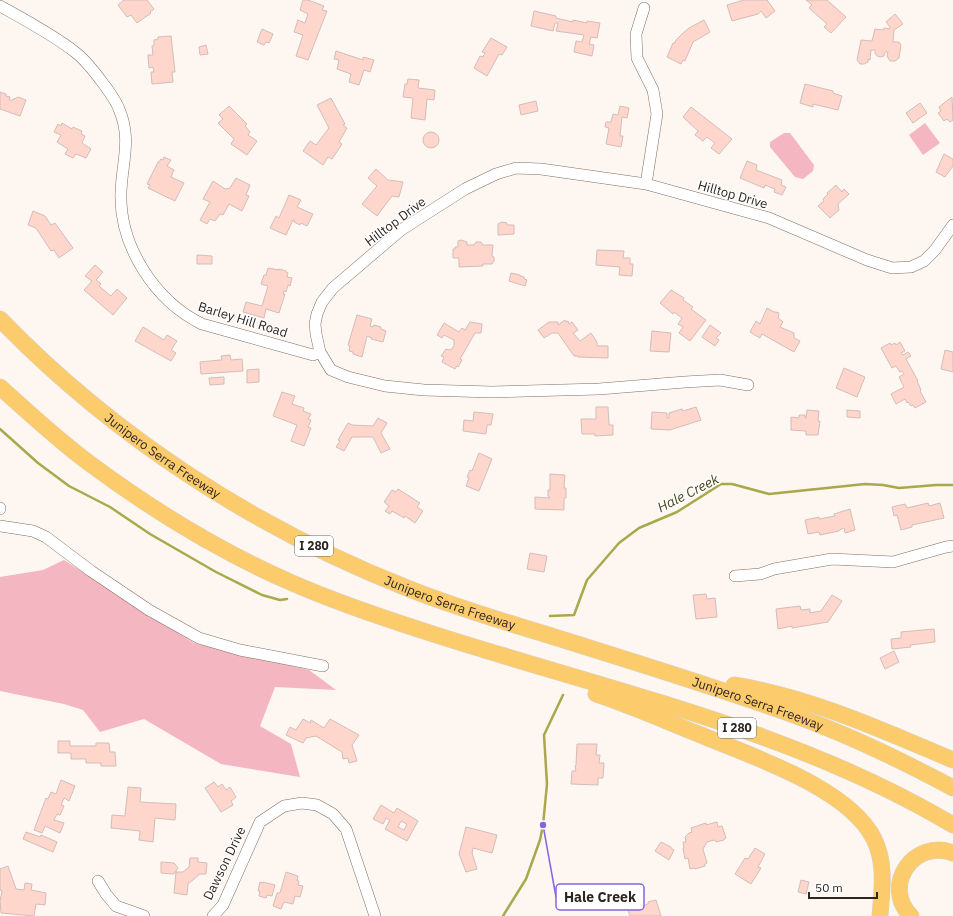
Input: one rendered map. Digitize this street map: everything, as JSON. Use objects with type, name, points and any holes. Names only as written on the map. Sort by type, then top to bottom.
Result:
[{"type":"highway","name":"Junipero Serra Freeway","points":[[0,319],[27,347],[95,406],[153,451],[250,513],[301,540],[353,565],[434,598],[780,710],[848,737],[901,761],[953,788]]},
{"type":"highway","name":"I 280","points":[[0,387],[87,462],[136,495],[179,523],[238,557],[290,582],[350,606],[510,659],[659,702],[785,744],[886,789],[953,825]]},
{"type":"highway","points":[[510,659],[568,685],[614,700],[773,765],[805,780],[851,809],[864,823],[874,838],[882,860],[880,916]]},
{"type":"highway","points":[[681,677],[744,687],[792,698],[874,727],[953,760]]},
{"type":"highway","points":[[885,916],[893,906],[901,876],[911,861],[918,855],[927,851],[938,850],[953,854]]},
{"type":"highway","points":[[901,876],[901,898],[904,906],[911,916]]},
{"type":"street","name":"Barley Hill Road","points":[[0,6],[76,53],[96,74],[119,107],[127,143],[121,182],[123,217],[127,236],[150,281],[166,298],[187,316],[202,324],[313,355],[320,352]]},
{"type":"street","points":[[644,8],[636,34],[636,52],[637,58],[653,90],[657,114],[646,184]]},
{"type":"street","name":"Hilltop Drive","points":[[748,385],[720,380],[599,389],[492,392],[424,390],[385,386],[348,377],[331,370],[320,352],[315,324],[322,302],[333,288],[402,230],[475,183],[496,174],[516,168],[541,169],[646,184],[769,218],[867,260],[892,268],[911,267],[924,261],[935,250],[953,225]]},
{"type":"street","points":[[0,526],[33,531],[46,537],[91,571],[149,610],[199,638],[240,650],[323,666]]},
{"type":"street","points":[[735,576],[760,574],[774,569],[832,559],[893,562],[953,546]]},
{"type":"street","name":"Dawson Drive","points":[[213,916],[223,904],[260,822],[284,806],[302,803],[317,805],[333,814],[346,829],[375,916]]},
{"type":"street","points":[[98,881],[104,892],[116,906],[144,916]]},
{"type":"shaded area","points":[[925,123],[940,143],[923,155],[909,135]]},
{"type":"shaded area","points":[[784,133],[790,133],[814,165],[813,171],[803,179],[795,177],[770,147],[770,142]]},
{"type":"shaded area","points":[[64,560],[194,643],[309,670],[336,690],[275,687],[260,726],[291,744],[300,777],[221,764],[144,719],[100,732],[83,710],[64,704],[0,691],[0,577],[43,570]]},
{"type":"building","points":[[124,0],[147,0],[154,9],[137,23],[131,15],[127,17],[118,5]]},
{"type":"building","points":[[303,0],[308,0],[324,6],[322,10],[327,11],[308,60],[296,56],[303,35],[294,32],[298,20],[305,23],[308,14],[300,10]]},
{"type":"building","points":[[744,0],[767,0],[775,11],[766,18],[761,11],[758,14],[732,21],[727,5]]},
{"type":"building","points":[[806,0],[827,0],[846,17],[831,33],[824,27],[827,24],[809,8],[812,5]]},
{"type":"building","points":[[534,11],[573,22],[573,20],[587,23],[587,21],[600,23],[597,38],[591,37],[589,44],[594,45],[592,56],[574,52],[576,41],[582,42],[584,35],[556,31],[558,23],[555,23],[553,31],[531,26]]},
{"type":"building","points":[[895,14],[903,24],[894,30],[893,42],[899,42],[901,45],[899,58],[895,61],[890,61],[887,56],[888,52],[885,52],[884,56],[881,57],[877,56],[875,50],[871,50],[870,60],[868,59],[868,62],[860,64],[857,60],[861,40],[872,41],[875,29],[890,29],[886,22]]},
{"type":"building","points":[[704,20],[710,32],[693,42],[685,61],[683,60],[681,64],[667,57],[673,43],[675,43],[682,34],[689,28]]},
{"type":"building","points":[[262,29],[273,34],[269,43],[266,42],[264,45],[257,42]]},
{"type":"building","points":[[171,36],[175,72],[172,72],[173,82],[152,84],[151,72],[154,72],[153,67],[149,68],[148,55],[153,55],[152,46],[154,45],[154,40],[158,39],[158,37]]},
{"type":"building","points":[[491,38],[507,47],[502,55],[499,54],[487,76],[474,68],[480,56],[483,57],[485,53],[482,52]]},
{"type":"building","points":[[206,45],[208,54],[200,55],[199,47]]},
{"type":"building","points":[[336,51],[363,60],[363,57],[374,60],[370,72],[364,70],[359,85],[349,82],[351,74],[337,69],[339,60],[334,59]]},
{"type":"building","points":[[408,79],[419,80],[418,88],[435,90],[434,100],[427,99],[425,120],[411,118],[413,98],[403,97],[405,84],[407,84]]},
{"type":"building","points":[[805,84],[833,91],[833,93],[842,96],[838,110],[813,104],[813,107],[800,103]]},
{"type":"building","points":[[0,92],[10,97],[9,100],[18,97],[26,100],[20,116],[0,109]]},
{"type":"building","points":[[952,97],[953,120],[950,122],[947,119],[944,121],[938,113],[941,111],[939,107]]},
{"type":"building","points":[[331,98],[345,124],[343,125],[347,128],[339,142],[342,144],[332,159],[328,157],[323,165],[303,151],[310,141],[316,145],[329,128],[317,105]]},
{"type":"building","points":[[536,101],[538,111],[521,115],[519,105]]},
{"type":"building","points":[[920,103],[927,113],[913,123],[906,113]]},
{"type":"building","points":[[229,106],[247,124],[245,126],[250,132],[248,135],[257,141],[247,155],[231,144],[234,139],[218,123],[223,119],[219,115]]},
{"type":"building","points":[[620,106],[629,108],[627,118],[622,117],[620,136],[623,136],[621,147],[606,144],[609,128],[605,127],[606,122],[611,122],[613,114],[618,115]]},
{"type":"building","points":[[691,107],[732,139],[719,154],[711,148],[715,143],[707,137],[703,141],[695,135],[698,131],[683,117]]},
{"type":"building","points":[[62,123],[72,129],[73,127],[82,131],[81,134],[85,136],[82,143],[91,149],[86,158],[76,154],[73,158],[65,154],[68,149],[57,142],[61,135],[54,132],[58,124],[61,126]]},
{"type":"building","points":[[431,132],[438,137],[439,140],[434,147],[431,148],[424,143],[423,140],[428,133]]},
{"type":"building","points":[[944,154],[953,159],[953,166],[945,177],[936,172]]},
{"type":"building","points":[[164,157],[171,160],[167,166],[174,170],[171,177],[184,183],[175,201],[148,188],[150,185],[147,184],[158,162],[161,159],[163,160]]},
{"type":"building","points":[[747,161],[757,165],[756,170],[782,180],[781,185],[786,187],[782,195],[774,192],[775,189],[765,185],[764,188],[740,178]]},
{"type":"building","points":[[376,169],[388,180],[403,182],[399,197],[392,196],[377,216],[362,204],[377,186],[368,178]]},
{"type":"building","points":[[236,178],[250,185],[246,195],[249,196],[242,211],[229,204],[223,215],[220,214],[215,221],[210,219],[207,224],[200,220],[210,202],[203,199],[213,181],[225,189],[230,188]]},
{"type":"building","points":[[836,185],[842,192],[844,189],[849,194],[838,204],[839,210],[830,218],[818,206],[824,201],[823,199],[828,194],[827,193]]},
{"type":"building","points":[[289,195],[301,200],[297,207],[313,214],[307,226],[301,223],[300,225],[293,220],[286,235],[270,228],[276,216],[279,218]]},
{"type":"building","points":[[33,211],[45,216],[51,225],[55,223],[73,248],[59,258],[54,250],[51,251],[36,228],[28,225]]},
{"type":"building","points":[[502,222],[507,223],[507,225],[514,225],[514,234],[498,235],[498,224]]},
{"type":"building","points":[[461,240],[467,242],[467,245],[474,245],[476,242],[481,242],[483,245],[493,245],[492,256],[494,257],[494,261],[492,264],[459,267],[459,258],[453,258],[453,249],[458,247],[458,241]]},
{"type":"building","points":[[597,250],[624,251],[623,258],[630,258],[630,264],[633,264],[632,276],[619,275],[620,267],[596,265]]},
{"type":"building","points":[[197,255],[212,256],[212,264],[197,264]]},
{"type":"building","points":[[95,265],[103,272],[96,280],[101,284],[99,286],[111,296],[117,289],[127,298],[113,315],[84,290],[92,281],[85,276]]},
{"type":"building","points":[[268,268],[286,271],[288,273],[287,277],[292,278],[290,286],[288,285],[286,292],[284,291],[283,294],[285,294],[279,313],[266,309],[264,318],[243,312],[246,302],[262,306],[268,286],[261,284]]},
{"type":"building","points":[[511,273],[524,277],[524,279],[527,280],[525,286],[509,281]]},
{"type":"building","points":[[671,290],[684,298],[683,300],[693,307],[691,309],[706,320],[690,341],[679,333],[683,327],[678,324],[682,318],[674,312],[673,314],[660,303]]},
{"type":"building","points":[[767,308],[779,313],[778,318],[783,322],[780,327],[794,333],[794,338],[800,341],[794,352],[762,334],[760,338],[750,332],[756,321],[760,324]]},
{"type":"building","points":[[357,315],[372,319],[370,326],[373,327],[374,325],[381,327],[381,329],[386,331],[383,342],[371,339],[372,338],[367,336],[362,357],[349,351],[350,346],[348,345]]},
{"type":"building","points":[[565,320],[566,322],[568,321],[569,324],[572,322],[578,330],[573,333],[580,341],[591,333],[597,342],[597,346],[608,346],[608,358],[574,356],[558,333],[552,333],[544,338],[538,330],[549,322],[558,322],[558,325]]},
{"type":"building","points":[[470,322],[482,324],[481,333],[475,333],[460,359],[462,360],[455,369],[442,362],[444,357],[441,356],[446,349],[452,349],[454,340],[444,335],[442,338],[437,335],[444,323],[459,332],[462,328],[465,330]]},
{"type":"building","points":[[710,325],[721,333],[716,338],[719,340],[715,346],[702,337]]},
{"type":"building","points":[[143,327],[164,340],[167,335],[177,341],[171,350],[176,353],[171,361],[135,341]]},
{"type":"building","points":[[652,331],[671,333],[669,352],[650,351]]},
{"type":"building","points":[[900,342],[905,351],[901,353],[903,355],[908,352],[911,356],[906,359],[918,381],[920,391],[926,402],[915,408],[913,405],[911,406],[908,402],[907,403],[905,399],[896,404],[891,394],[904,387],[899,377],[904,374],[902,371],[900,372],[896,366],[892,368],[881,348],[890,343],[891,345],[895,343],[896,345]]},
{"type":"building","points":[[945,350],[953,352],[953,372],[941,369]]},
{"type":"building","points":[[230,355],[231,360],[242,359],[243,371],[201,374],[200,362],[222,360],[221,356]]},
{"type":"building","points":[[844,368],[865,377],[857,397],[836,388]]},
{"type":"building","points":[[259,369],[259,382],[247,383],[247,370]]},
{"type":"building","points":[[224,377],[224,384],[210,385],[209,378]]},
{"type":"building","points":[[282,392],[295,396],[292,404],[304,408],[303,411],[311,414],[308,419],[311,420],[308,427],[311,428],[304,446],[291,441],[297,425],[273,416]]},
{"type":"building","points":[[596,407],[608,407],[609,425],[613,425],[613,435],[595,436],[595,434],[582,434],[581,419],[596,419]]},
{"type":"building","points":[[696,407],[701,420],[670,430],[651,429],[652,412],[667,413],[667,418],[669,418],[669,413]]},
{"type":"building","points":[[807,410],[819,411],[818,421],[820,421],[818,435],[806,435],[806,431],[791,430],[791,417],[799,418],[799,415],[805,415],[806,418]]},
{"type":"building","points":[[847,410],[860,411],[860,418],[847,417]]},
{"type":"building","points":[[474,412],[493,414],[491,425],[487,425],[486,434],[463,431],[464,420],[473,421]]},
{"type":"building","points":[[378,418],[387,423],[381,433],[390,449],[381,453],[373,437],[352,437],[344,451],[336,447],[340,441],[338,440],[348,423],[352,425],[373,426]]},
{"type":"building","points":[[479,453],[492,459],[479,491],[466,486],[469,478],[467,477],[470,470],[472,471]]},
{"type":"building","points":[[550,474],[565,475],[564,488],[566,488],[566,498],[564,498],[564,510],[535,509],[535,497],[550,498],[548,496],[548,490],[550,490]]},
{"type":"building","points":[[398,489],[420,503],[417,507],[423,511],[415,523],[405,516],[404,518],[392,511],[390,514],[385,511],[389,506],[384,502],[392,490],[396,492]]},
{"type":"building","points":[[928,503],[929,506],[940,503],[944,518],[912,525],[912,527],[901,530],[897,515],[894,516],[892,507],[905,504],[907,508]]},
{"type":"building","points":[[850,509],[855,530],[845,533],[844,528],[839,531],[820,535],[819,532],[808,534],[805,520],[835,516],[834,514]]},
{"type":"building","points":[[530,553],[547,556],[544,572],[527,569]]},
{"type":"building","points":[[706,594],[707,599],[715,598],[717,617],[696,619],[693,595]]},
{"type":"building","points":[[832,595],[842,601],[828,622],[778,629],[776,609],[800,606],[801,610],[810,609],[810,613],[821,611]]},
{"type":"building","points":[[934,629],[935,642],[892,649],[891,639],[901,638],[901,632]]},
{"type":"building","points":[[894,651],[899,662],[885,669],[880,658]]},
{"type":"building","points":[[303,719],[310,723],[311,720],[324,728],[330,719],[359,735],[352,745],[357,761],[349,763],[348,758],[343,759],[342,752],[316,736],[306,738],[303,743],[286,735],[290,727],[296,730]]},
{"type":"building","points":[[58,741],[70,741],[70,746],[96,746],[96,743],[109,743],[110,752],[115,752],[116,766],[101,766],[101,763],[86,763],[86,759],[71,759],[71,753],[58,753]]},
{"type":"building","points":[[577,744],[597,744],[596,755],[600,755],[599,763],[604,763],[603,778],[598,778],[598,785],[571,784],[572,771],[576,771]]},
{"type":"building","points":[[61,780],[75,786],[69,801],[64,798],[61,805],[64,806],[60,815],[57,814],[54,820],[64,823],[60,833],[45,826],[42,833],[34,830],[46,798],[48,799],[51,792],[56,794]]},
{"type":"building","points":[[214,782],[218,787],[222,784],[226,790],[230,787],[236,797],[231,801],[233,805],[221,812],[205,788]]},
{"type":"building","points":[[128,787],[141,788],[140,802],[176,804],[175,820],[155,818],[153,842],[139,840],[140,831],[111,828],[112,815],[125,816]]},
{"type":"building","points":[[381,805],[394,813],[397,808],[418,821],[407,841],[385,829],[390,820],[386,818],[383,824],[373,819]],"holes":[[[401,821],[407,824],[404,830],[398,827]]]},
{"type":"building","points":[[717,822],[718,827],[722,826],[726,838],[716,842],[714,840],[707,842],[703,849],[707,863],[705,866],[690,869],[688,858],[685,859],[683,848],[683,842],[686,842],[685,837],[692,832],[691,828],[706,823],[706,825]]},
{"type":"building","points":[[466,827],[497,835],[492,853],[473,848],[472,853],[477,869],[466,872],[459,854]]},
{"type":"building","points":[[26,832],[40,837],[41,835],[57,842],[53,852],[23,839]]},
{"type":"building","points":[[661,842],[674,850],[669,860],[655,851]]},
{"type":"building","points":[[755,848],[765,854],[758,867],[761,868],[751,884],[735,874],[745,858],[748,859]]},
{"type":"building","points":[[190,858],[198,858],[198,862],[207,863],[206,874],[200,874],[188,884],[187,895],[174,893],[176,872],[183,872],[189,867]]},
{"type":"building","points":[[161,862],[174,863],[178,868],[174,874],[161,873]]},
{"type":"building","points":[[8,866],[16,889],[24,890],[25,883],[32,884],[31,890],[46,893],[45,905],[36,904],[34,916],[1,913],[0,901],[2,891],[0,890],[0,869]]},
{"type":"building","points":[[286,872],[298,876],[298,885],[303,886],[300,897],[295,896],[293,904],[284,902],[281,909],[273,906],[277,893],[280,893]]},
{"type":"building","points":[[801,880],[809,882],[806,894],[798,892]]},
{"type":"building","points":[[260,882],[275,885],[272,896],[267,895],[266,898],[259,896],[260,891],[258,891]]},
{"type":"building","points":[[635,892],[640,907],[648,904],[648,902],[656,900],[661,916],[630,916],[623,896]]},
{"type":"waterway","points":[[0,429],[38,463],[69,486],[110,507],[150,534],[216,572],[262,595],[280,600],[287,599]]},
{"type":"waterway","name":"Hale Creek","points":[[550,616],[574,615],[587,580],[619,543],[639,528],[677,512],[721,484],[732,484],[769,494],[865,484],[899,488],[953,485]]},
{"type":"waterway","name":"Hale Creek","points":[[503,916],[526,879],[540,840],[547,784],[544,735],[563,695]]},
{"type":"place","name":"Hale Creek","points":[[543,825]]}]
